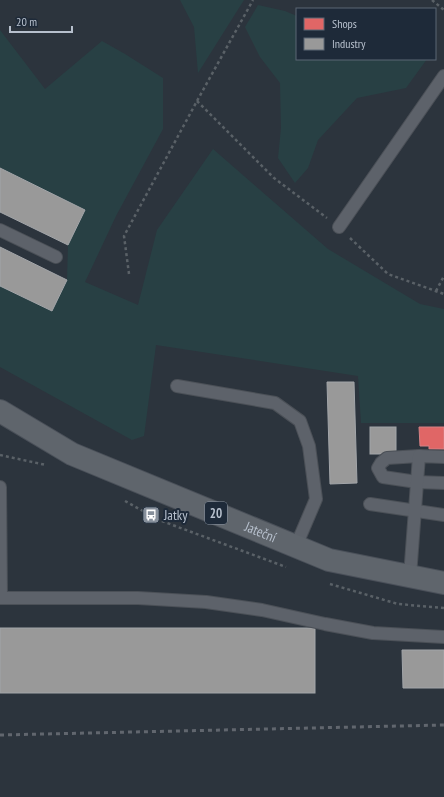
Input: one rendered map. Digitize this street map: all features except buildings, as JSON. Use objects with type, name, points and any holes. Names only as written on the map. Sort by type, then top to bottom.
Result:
[{"type":"main road","name":"Jateční","points":[[0,411],[72,454],[329,560],[444,583]]},
{"type":"lane","points":[[338,227],[444,76]]},
{"type":"lane","points":[[0,230],[56,257]]},
{"type":"lane","points":[[177,386],[275,403],[300,421],[309,446],[316,499],[296,546]]},
{"type":"lane","points":[[410,576],[414,512],[420,456]]},
{"type":"lane","points":[[444,457],[420,456],[387,458],[378,468],[383,477],[444,484]]},
{"type":"lane","points":[[0,487],[0,598],[138,598],[206,602],[262,610],[374,633],[444,637]]},
{"type":"lane","points":[[370,504],[414,512],[444,515]]},
{"type":"path","points":[[129,274],[124,236],[252,0]]},
{"type":"path","points":[[432,0],[444,10]]},
{"type":"path","points":[[196,101],[274,178],[338,227],[388,274],[444,294]]},
{"type":"path","points":[[436,291],[444,276]]},
{"type":"green space","points":[[180,0],[244,0],[198,73],[194,27]]},
{"type":"green space","points":[[258,5],[285,11],[296,16],[296,60],[426,60],[406,88],[357,98],[318,140],[308,168],[295,183],[278,158],[281,128],[280,83],[260,57],[245,27]]},
{"type":"green space","points":[[0,30],[45,89],[102,41],[163,78],[163,129],[116,216],[85,282],[138,305],[157,230],[213,149],[328,249],[420,304],[444,309],[444,423],[361,423],[358,376],[156,345],[144,436],[132,440],[0,367],[0,286],[52,311],[67,280],[68,245],[85,210],[0,168]]},
{"type":"railway","points":[[0,735],[444,725]]},
{"type":"place","name":"Jatky","points":[[151,515]]}]
